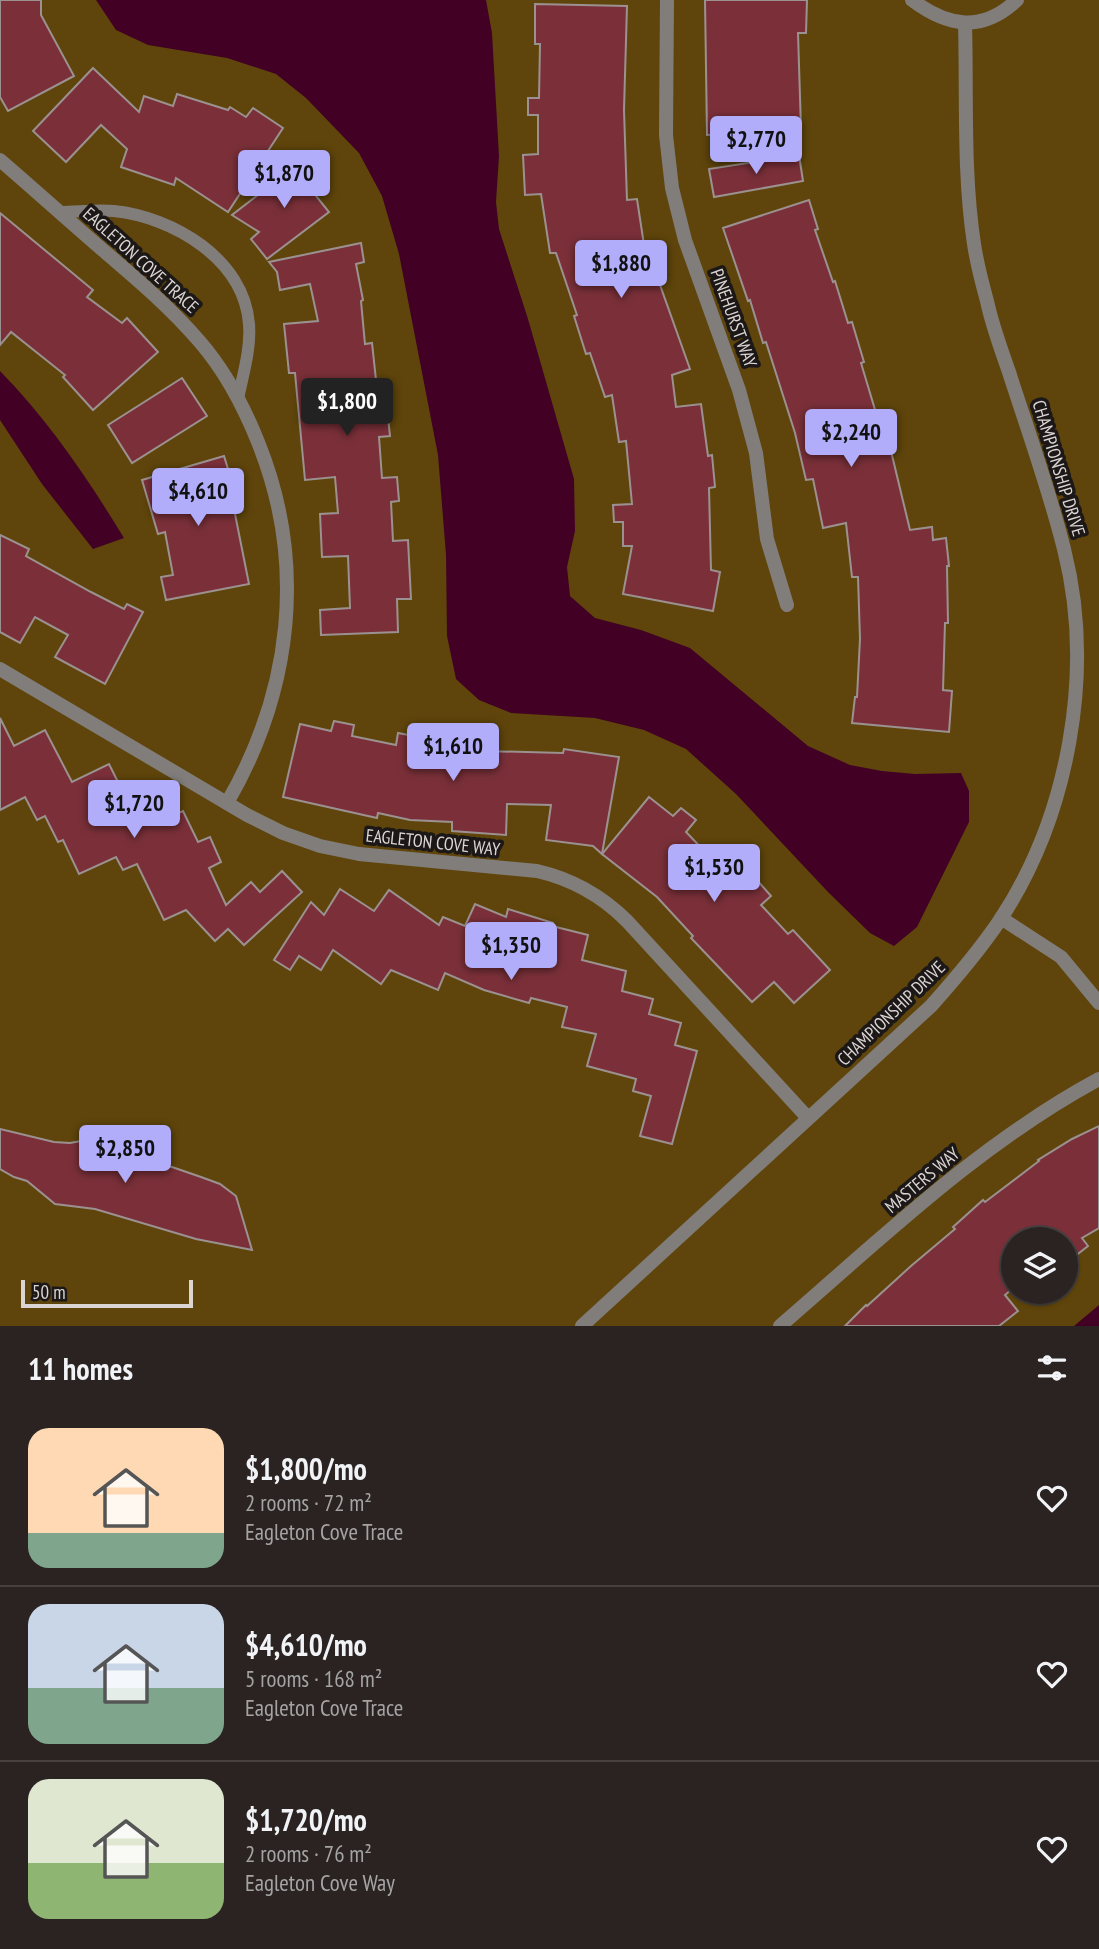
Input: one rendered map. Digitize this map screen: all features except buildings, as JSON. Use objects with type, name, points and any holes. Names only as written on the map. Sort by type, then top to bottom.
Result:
[{"type":"street","name":"PINEHURST WAY","points":[[667,0],[666,135],[672,188],[685,240],[739,390],[756,453],[767,539],[787,605]]},
{"type":"street","points":[[912,0],[933,15],[965,23],[986,20],[1017,0]]},
{"type":"street","name":"CHAMPIONSHIP DRIVE","points":[[582,1326],[931,1006],[969,963],[1001,918],[1024,877],[1047,824],[1064,768],[1072,724],[1076,667],[1075,621],[1065,552],[1052,503],[988,306],[974,245],[968,183],[965,23]]},
{"type":"street","name":"EAGLETON COVE TRACE","points":[[0,160],[167,305],[202,344],[238,399],[268,466],[286,551],[288,602],[283,654],[260,738],[227,803]]},
{"type":"street","name":"EAGLETON COVE WAY","points":[[0,669],[227,803],[283,833],[320,846],[359,854],[537,872],[563,878],[588,889],[627,920],[808,1118]]},
{"type":"street","points":[[1001,918],[1061,957],[1099,1003]]},
{"type":"street","name":"MASTERS WAY","points":[[780,1326],[954,1176],[1012,1132],[1099,1079]]},
{"type":"lane","points":[[60,212],[113,211],[146,217],[188,235],[224,268],[239,288],[249,322],[248,348],[238,399]]},
{"type":"shaded area","points":[[0,0],[1099,0],[1099,1326],[0,1326]]},
{"type":"shaded area","points":[[96,0],[486,0],[492,33],[499,156],[496,202],[499,229],[574,479],[575,531],[567,567],[570,596],[595,618],[641,630],[690,648],[808,746],[850,765],[882,771],[915,774],[961,773],[969,791],[969,822],[917,927],[894,946],[870,933],[736,794],[686,749],[644,730],[595,718],[511,713],[479,700],[456,679],[447,636],[446,555],[438,455],[399,254],[382,196],[359,153],[306,98],[276,74],[227,58],[148,45],[116,30]]},
{"type":"shaded area","points":[[0,371],[67,451],[124,538],[93,549],[42,484],[0,420]]},
{"type":"shaded area","points":[[1099,1305],[1099,1326],[1074,1326]]}]
